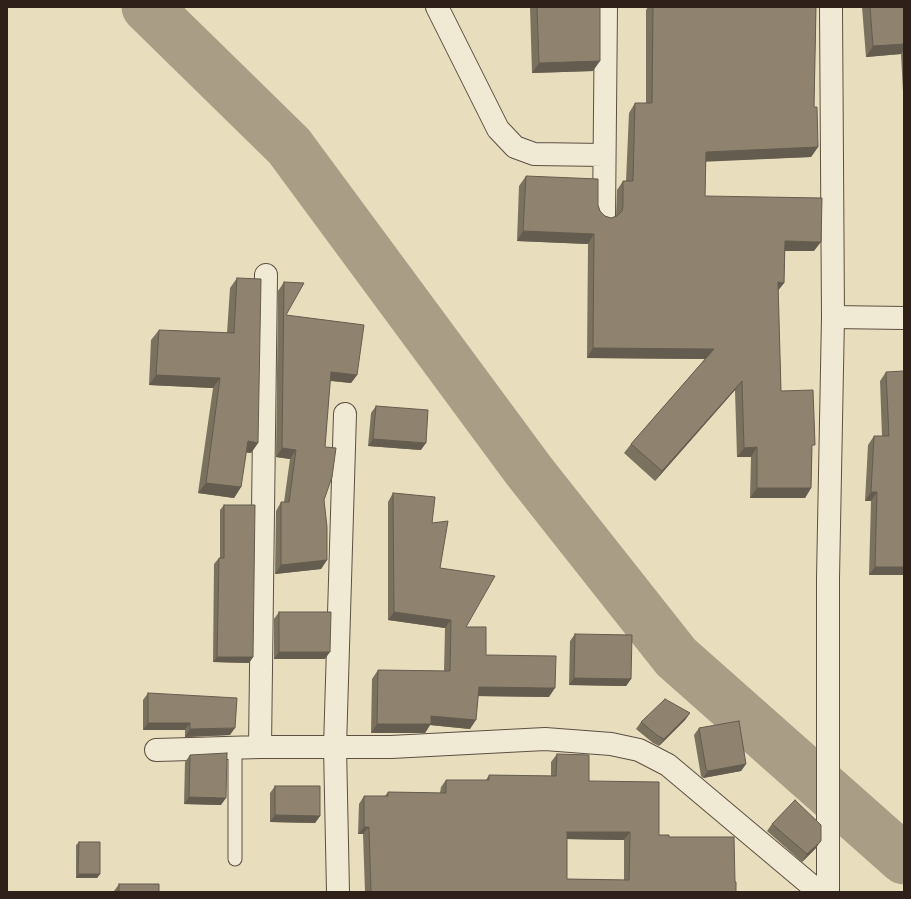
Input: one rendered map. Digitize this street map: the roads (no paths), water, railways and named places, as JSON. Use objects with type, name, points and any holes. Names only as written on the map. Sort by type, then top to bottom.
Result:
[{"type":"street","points":[[437,7],[498,129],[515,147],[534,154],[604,154]]},
{"type":"street","points":[[604,215],[606,7]]},
{"type":"street","points":[[828,892],[828,578],[833,317],[830,7]]},
{"type":"street","points":[[260,747],[266,275]]},
{"type":"street","points":[[833,317],[904,318]]},
{"type":"street","points":[[338,892],[335,747],[345,414]]},
{"type":"street","points":[[156,750],[260,747],[391,748],[545,739],[611,744],[639,750],[668,765],[818,892]]},
{"type":"lane","points":[[235,748],[235,859]]},
{"type":"waterway","points":[[147,7],[289,146],[529,471],[676,657],[904,859]]}]
